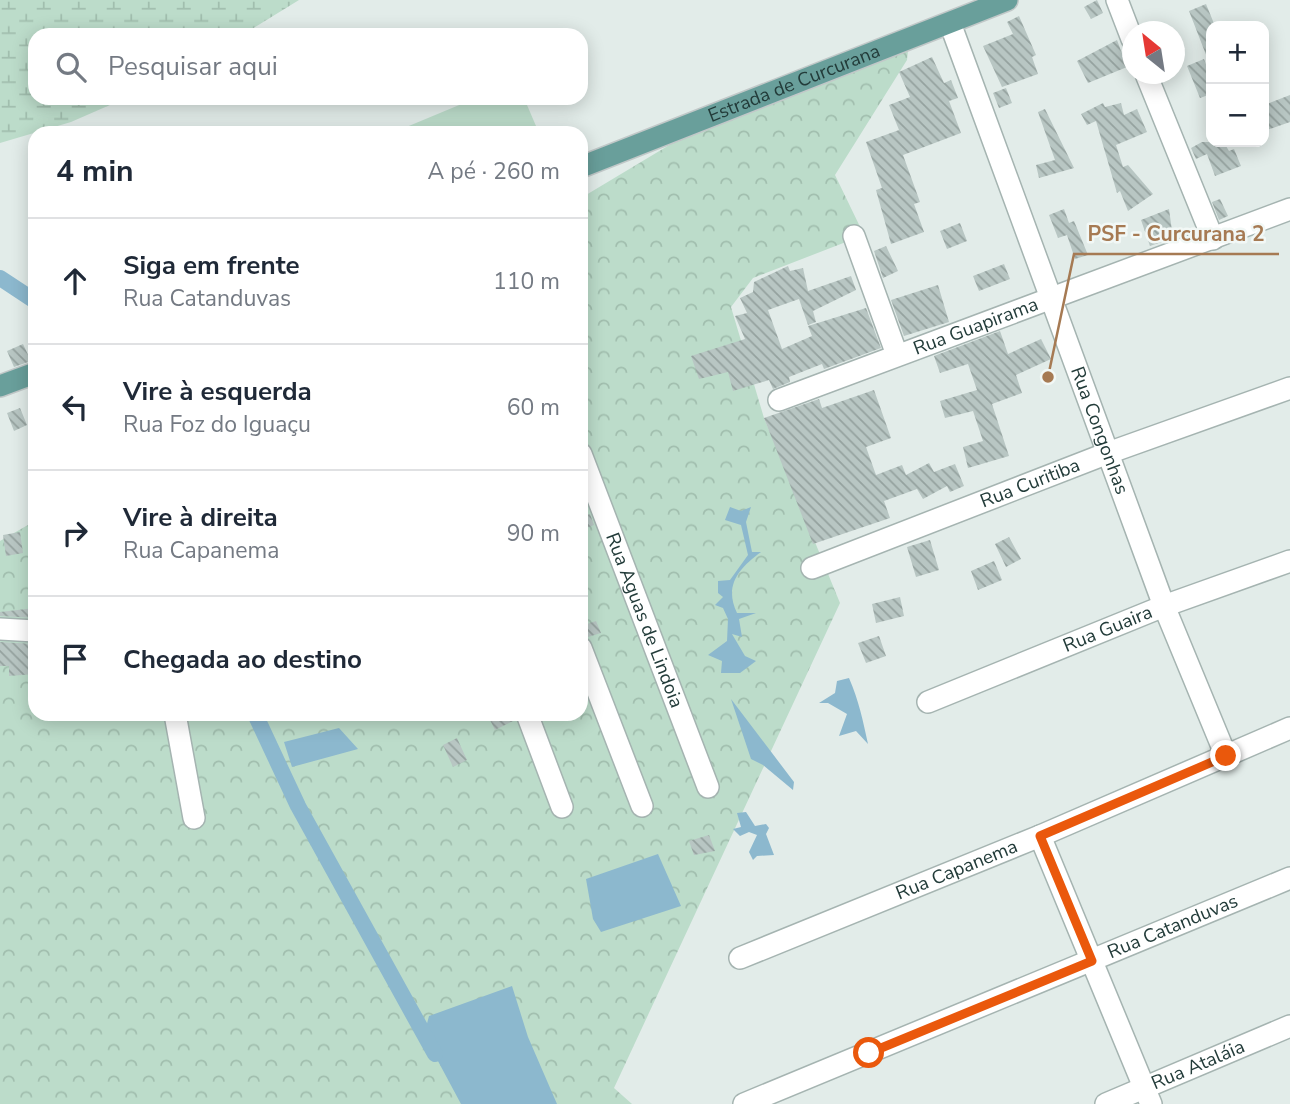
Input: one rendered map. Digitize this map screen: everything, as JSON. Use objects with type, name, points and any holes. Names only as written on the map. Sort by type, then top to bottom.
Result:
[{"type":"main road","name":"Estrada de Curcurana","points":[[588,164],[1007,0]]},
{"type":"main road","points":[[0,386],[28,376]]},
{"type":"street","points":[[1117,0],[1125,21]]},
{"type":"street","name":"Rua Congonhas","points":[[950,23],[1164,606],[1226,756]]},
{"type":"street","points":[[1150,84],[1213,239]]},
{"type":"street","name":"Rua Guapirama","points":[[779,400],[1290,209]]},
{"type":"street","points":[[854,236],[897,355]]},
{"type":"street","name":"Rua Curitiba","points":[[812,568],[1108,453],[1290,388]]},
{"type":"street","name":"Rua Aguas de Lindoia","points":[[588,491],[669,679],[708,788]]},
{"type":"street","name":"Rua Guaira","points":[[928,702],[1164,606],[1290,561]]},
{"type":"street","points":[[0,629],[28,631]]},
{"type":"street","points":[[588,666],[642,806]]},
{"type":"street","points":[[176,721],[194,818]]},
{"type":"street","points":[[530,721],[562,807]]},
{"type":"street","name":"Rua Capanema","points":[[740,958],[1040,836],[1290,728]]},
{"type":"street","points":[[1040,836],[1147,1096]]},
{"type":"street","name":"Rua Catanduvas","points":[[744,1104],[1290,878]]},
{"type":"street","name":"Rua Ataláia","points":[[1106,1104],[1147,1096],[1290,1026]]},
{"type":"green space","points":[[0,0],[299,0],[253,28],[28,28],[28,105],[110,105],[57,126],[28,126],[28,135],[0,143]]},
{"type":"green space","points":[[908,51],[907,60],[835,175],[864,235],[753,278],[731,307],[764,418],[840,603],[614,1088],[632,1104],[0,1104],[0,541],[28,525],[28,721],[588,721],[588,194],[671,144]]},
{"type":"green space","points":[[459,105],[527,105],[536,126],[409,126]]},
{"type":"water","points":[[730,507],[741,511],[751,507],[746,522],[752,552],[761,552],[740,572],[733,586],[733,603],[737,613],[756,613],[739,619],[742,637],[732,634],[745,656],[756,661],[740,673],[721,673],[722,661],[708,655],[727,641],[728,619],[723,608],[715,605],[723,597],[718,593],[718,581],[730,580],[748,555],[741,525],[725,520]]},
{"type":"water","points":[[849,678],[868,744],[856,731],[839,736],[847,714],[828,703],[819,703],[835,693],[837,681]]},
{"type":"water","points":[[731,699],[794,782],[793,790],[763,765],[751,759]]},
{"type":"water","points":[[339,728],[358,749],[292,767],[284,742]]},
{"type":"water","points":[[746,812],[755,826],[766,824],[769,828],[766,834],[774,855],[757,856],[753,860],[749,852],[757,835],[749,832],[740,836],[733,829],[741,827],[737,813]]},
{"type":"water","points":[[658,854],[681,906],[601,932],[593,919],[586,879]]},
{"type":"water","points":[[512,986],[528,1037],[557,1104],[461,1104],[424,1035],[429,1016]]},
{"type":"building","points":[[1097,0],[1103,13],[1091,19],[1084,7]]},
{"type":"building","points":[[1206,4],[1213,21],[1206,21],[1206,55],[1189,11]]},
{"type":"building","points":[[1019,16],[1036,55],[1032,57],[1038,74],[1002,87],[983,46],[1013,34],[1007,22]]},
{"type":"building","points":[[1117,40],[1122,54],[1122,69],[1088,83],[1077,61]]},
{"type":"building","points":[[932,57],[944,83],[951,80],[958,98],[949,101],[961,133],[903,155],[920,202],[914,204],[924,232],[891,244],[876,190],[882,188],[866,142],[899,130],[889,105],[910,97],[899,72]]},
{"type":"building","points":[[1204,59],[1206,96],[1200,98],[1187,66]]},
{"type":"building","points":[[1006,88],[1012,103],[999,108],[993,93]]},
{"type":"building","points":[[1290,95],[1290,122],[1269,129],[1269,103]]},
{"type":"building","points":[[1103,103],[1105,107],[1121,103],[1124,115],[1137,109],[1147,132],[1116,145],[1123,167],[1128,165],[1153,194],[1128,211],[1120,191],[1117,193],[1096,121],[1087,125],[1081,114]]},
{"type":"building","points":[[1045,109],[1074,168],[1039,178],[1036,165],[1055,160],[1038,112]]},
{"type":"building","points":[[1206,142],[1206,147],[1227,147],[1229,151],[1234,149],[1241,166],[1215,176],[1207,154],[1196,159],[1191,148]]},
{"type":"building","points":[[1220,199],[1228,216],[1219,220],[1212,202]]},
{"type":"building","points":[[1064,209],[1069,223],[1074,221],[1088,255],[1075,259],[1067,235],[1058,238],[1049,215]]},
{"type":"building","points":[[1169,209],[1173,238],[1150,246],[1141,220]]},
{"type":"building","points":[[960,223],[967,241],[947,249],[940,231]]},
{"type":"building","points":[[886,246],[898,271],[883,278],[874,251]]},
{"type":"building","points":[[1004,264],[1010,279],[979,291],[973,276]]},
{"type":"building","points":[[788,266],[790,271],[803,268],[808,291],[851,276],[856,290],[813,311],[816,322],[808,325],[799,299],[768,310],[782,349],[812,336],[808,326],[866,308],[881,348],[824,369],[822,364],[789,377],[790,382],[773,389],[769,380],[733,391],[728,372],[699,379],[691,356],[745,339],[735,316],[747,313],[740,298],[753,292],[754,282]]},
{"type":"building","points":[[938,285],[949,322],[904,336],[891,300]]},
{"type":"building","points":[[1000,331],[1008,354],[1041,339],[1051,359],[1016,375],[1022,393],[992,404],[1009,456],[968,468],[963,447],[983,441],[973,411],[945,418],[940,401],[977,390],[968,364],[940,373],[934,356]]},
{"type":"building","points":[[23,344],[28,362],[14,367],[7,351]]},
{"type":"building","points":[[874,390],[891,438],[866,447],[876,475],[902,465],[906,475],[929,463],[934,472],[955,464],[964,486],[950,492],[947,486],[923,499],[917,489],[884,501],[890,518],[813,544],[764,418],[819,399],[822,408]]},
{"type":"building","points":[[20,408],[27,425],[14,431],[7,413]]},
{"type":"building","points":[[588,515],[594,525],[588,527]]},
{"type":"building","points":[[20,532],[23,553],[6,556],[3,535]]},
{"type":"building","points":[[1009,537],[1021,559],[1006,567],[995,544]]},
{"type":"building","points":[[930,540],[939,570],[916,577],[907,547]]},
{"type":"building","points":[[994,561],[1002,580],[978,590],[971,571]]},
{"type":"building","points":[[900,597],[904,616],[876,623],[872,604]]},
{"type":"building","points":[[28,609],[28,618],[0,616],[0,612]]},
{"type":"building","points":[[596,621],[601,633],[588,637],[588,624]]},
{"type":"building","points":[[879,636],[886,656],[866,663],[858,643]]},
{"type":"building","points":[[0,642],[28,644],[28,675],[9,676],[9,666],[0,666]]},
{"type":"building","points":[[490,721],[513,721],[495,730]]},
{"type":"building","points":[[457,738],[467,760],[453,767],[443,745]]},
{"type":"building","points":[[709,835],[715,851],[694,855],[689,841]]},
{"type":"waterway","points":[[0,278],[28,296]]},
{"type":"waterway","points":[[258,721],[298,806],[435,1054]]},
{"type":"place","name":"PSF - Curcurana 2","points":[[1048,377]]},
{"type":"route","points":[[869,1053],[1092,961],[1040,836],[1226,756]]}]
